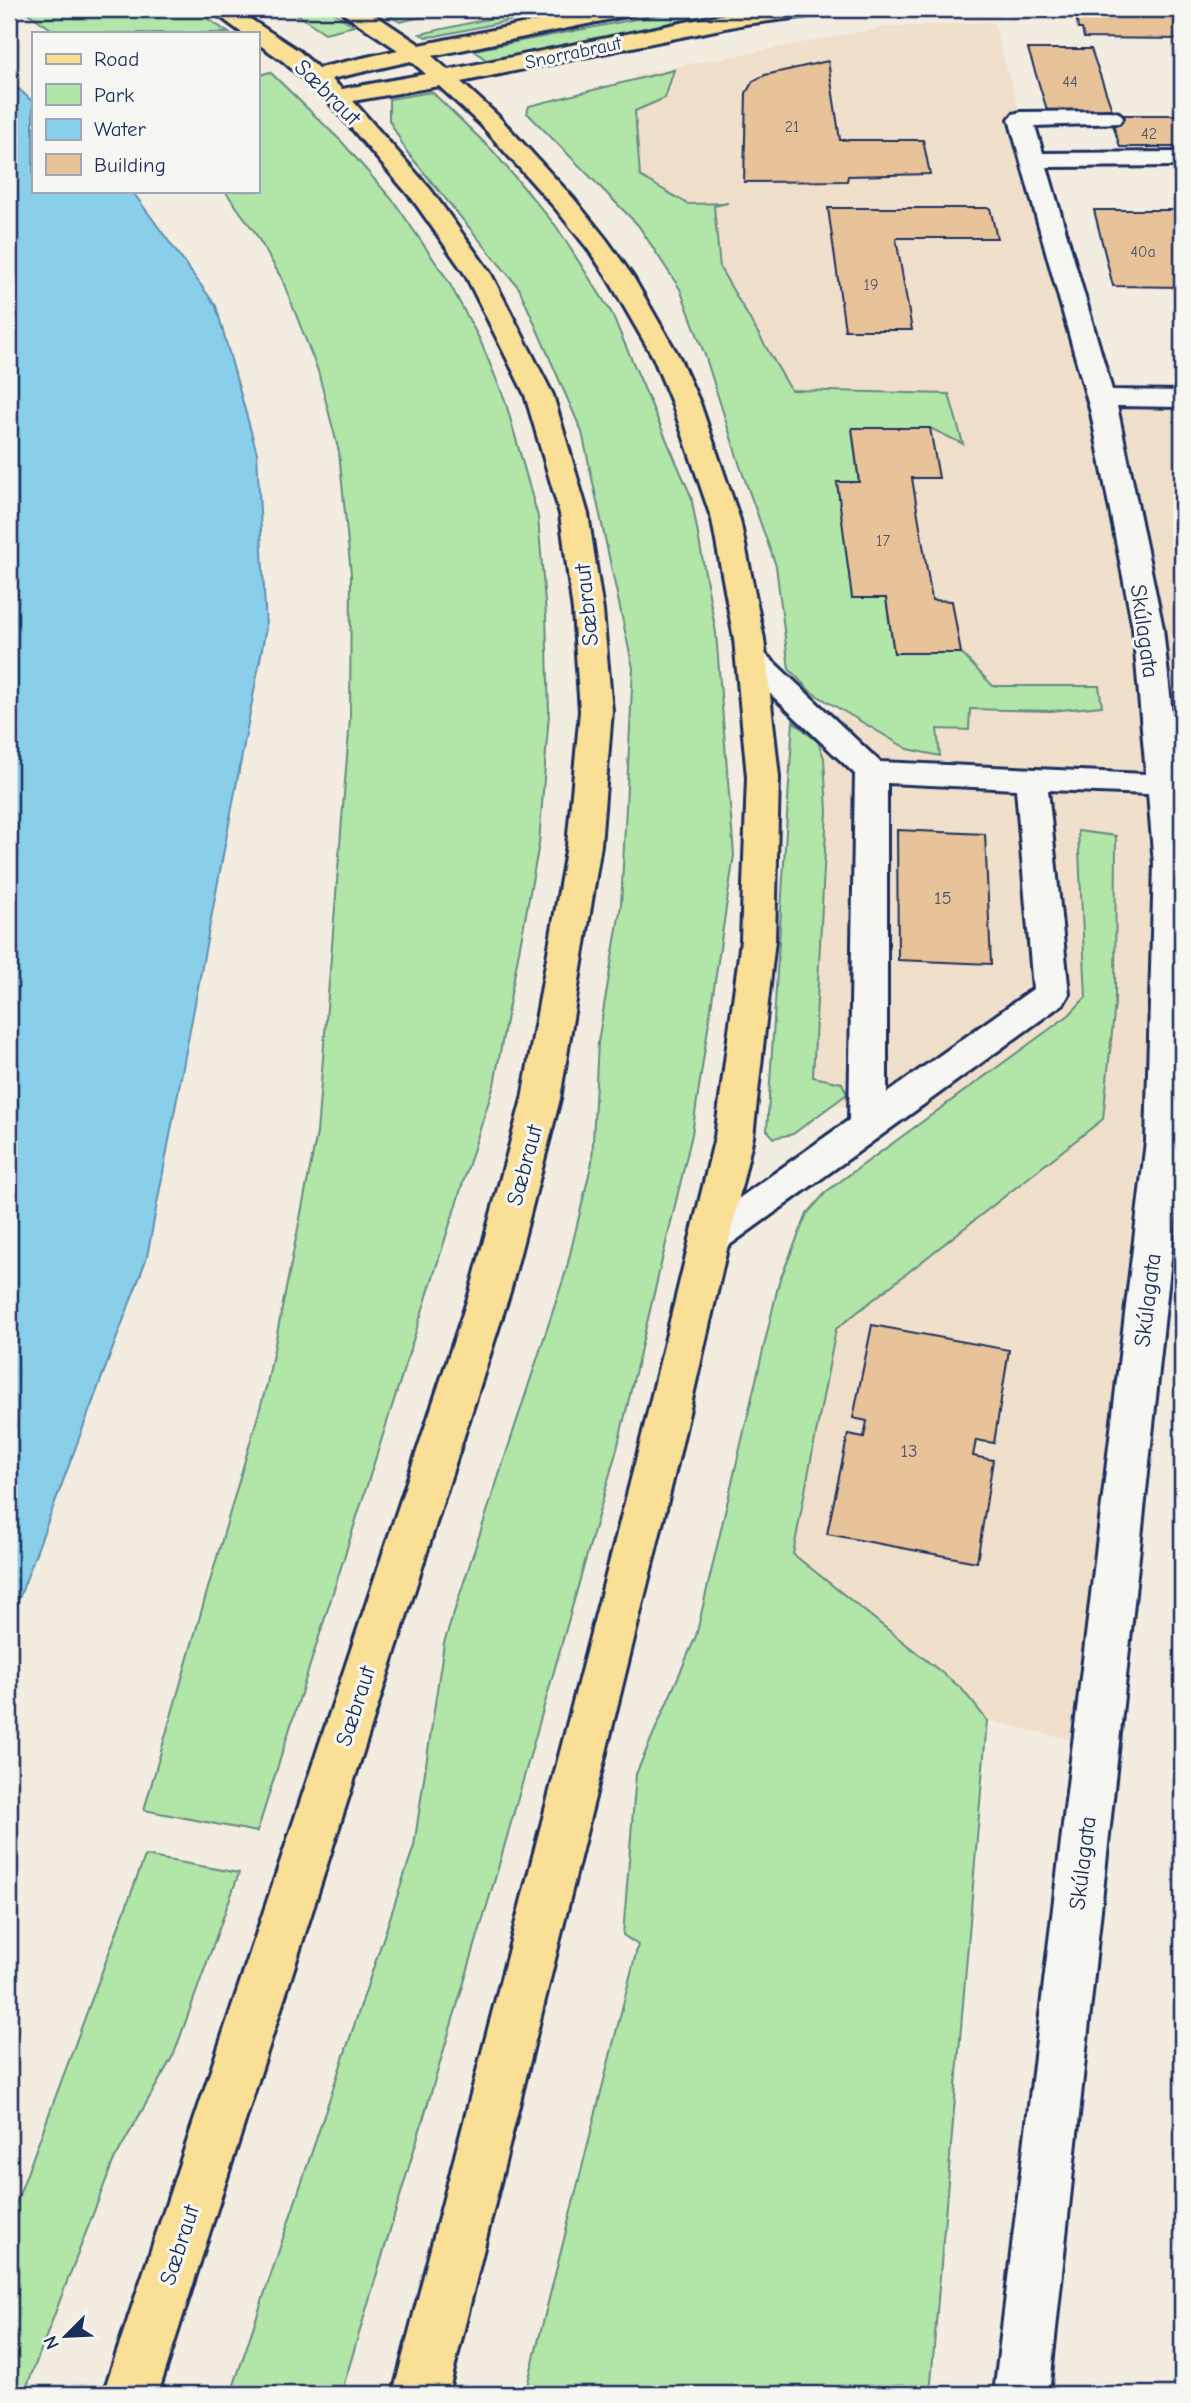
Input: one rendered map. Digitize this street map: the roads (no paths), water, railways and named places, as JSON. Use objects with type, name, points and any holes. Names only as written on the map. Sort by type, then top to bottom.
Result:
[{"type":"main road","name":"Sæbraut","points":[[221,9],[258,32]]},
{"type":"main road","points":[[352,9],[415,52],[445,78],[489,120],[565,204],[620,277],[666,357],[686,404],[726,520],[751,659],[763,777],[758,940],[734,1137],[654,1470],[421,2394]]},
{"type":"main road","name":"Snorrabraut","points":[[326,86],[415,52],[626,9]]},
{"type":"main road","name":"Snorrabraut","points":[[326,86],[445,78],[719,22],[809,9]]},
{"type":"main road","name":"Sæbraut","points":[[130,2394],[490,1292],[541,1099],[584,845],[596,711],[588,611],[574,514],[539,395],[478,274],[422,195],[326,86],[259,33]]},
{"type":"street","name":"Skúlagata","points":[[1021,2394],[1166,1141],[1171,864],[1147,628],[1102,398],[1034,160],[1014,130],[1021,118],[1111,118]]},
{"type":"street","points":[[1034,160],[1182,159]]},
{"type":"street","points":[[1102,398],[1182,398]]},
{"type":"street","points":[[751,659],[871,772],[1163,785]]},
{"type":"street","points":[[868,1125],[871,772]]},
{"type":"street","points":[[710,1239],[1051,994],[1031,779]]},
{"type":"water","points":[[9,80],[32,101],[32,192],[133,192],[216,306],[257,453],[266,628],[147,1257],[9,1625]]}]
